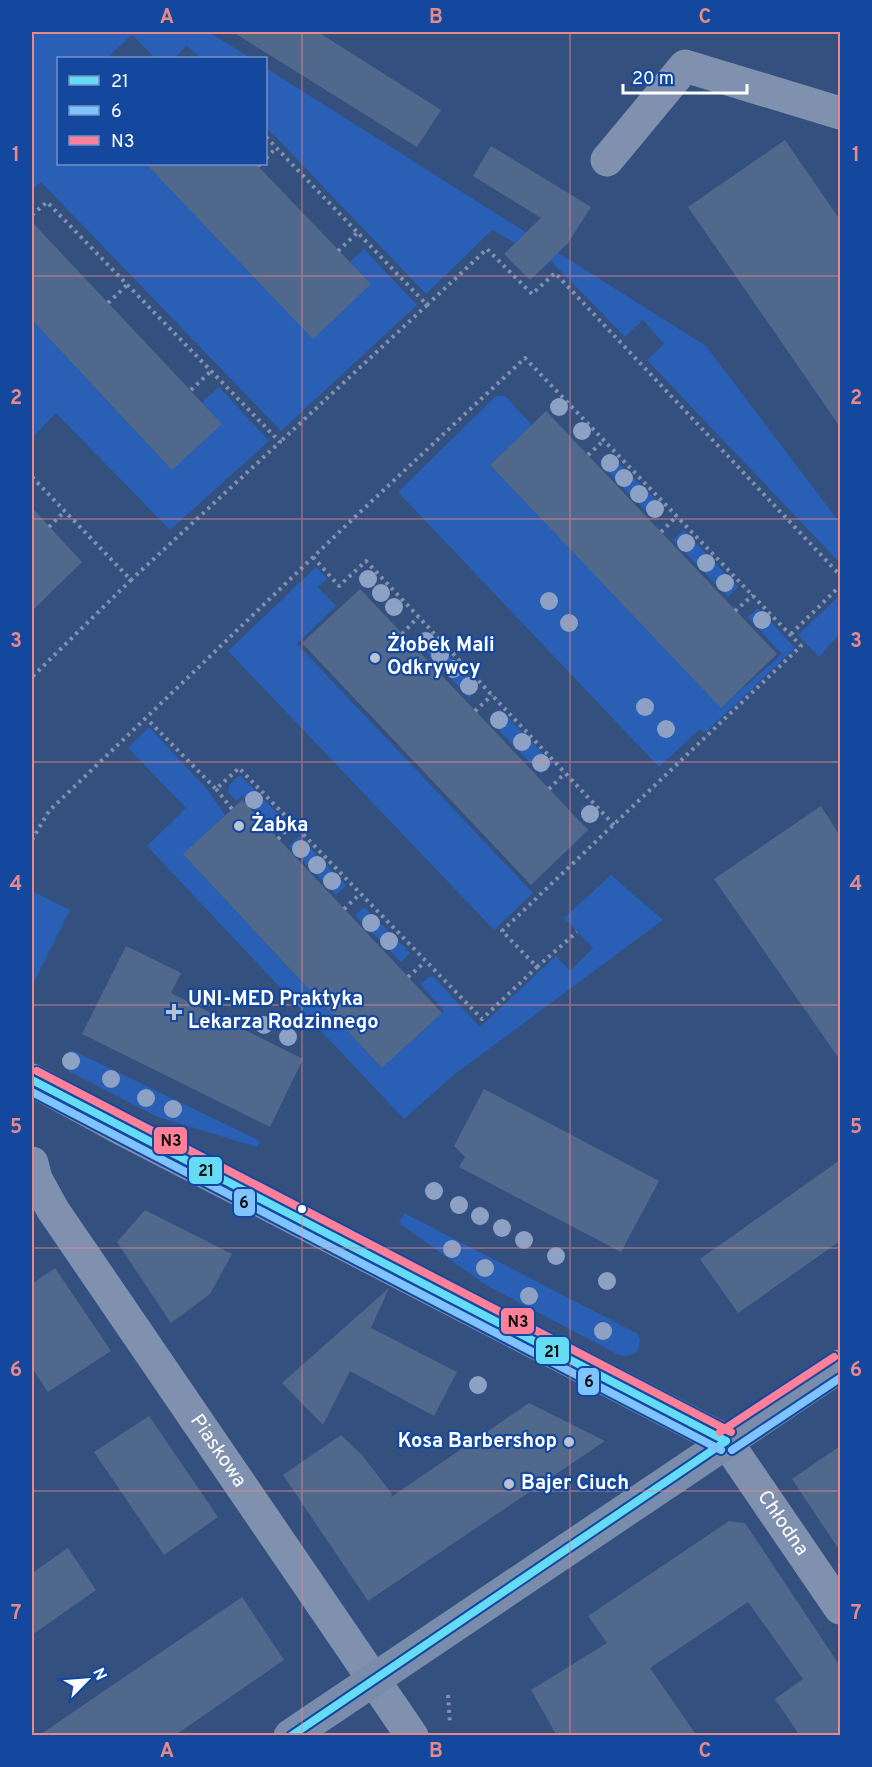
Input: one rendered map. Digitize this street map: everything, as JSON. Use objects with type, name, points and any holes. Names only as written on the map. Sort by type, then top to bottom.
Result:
[{"type":"main road","points":[[290,1736],[840,1366]]},
{"type":"street","points":[[607,160],[685,66],[840,112]]},
{"type":"street","points":[[34,1088],[120,1128],[726,1441]]},
{"type":"street","name":"Piaskowa","points":[[32,1163],[36,1179],[53,1210],[412,1736]]},
{"type":"street","name":"Chłodna","points":[[726,1441],[840,1608]]},
{"type":"path","points":[[267,138],[427,305]]},
{"type":"path","points":[[267,157],[276,148]]},
{"type":"path","points":[[32,215],[47,202],[280,442]]},
{"type":"path","points":[[338,251],[357,233]]},
{"type":"path","points":[[32,676],[131,580],[487,249],[532,294],[555,273],[840,575]]},
{"type":"path","points":[[108,303],[127,285]]},
{"type":"path","points":[[32,840],[50,811],[313,557],[525,358],[801,646],[502,931],[537,967]]},
{"type":"path","points":[[190,390],[211,371]]},
{"type":"path","points":[[588,455],[604,440]]},
{"type":"path","points":[[32,477],[131,580]]},
{"type":"path","points":[[49,526],[65,512]]},
{"type":"path","points":[[661,532],[677,516]]},
{"type":"path","points":[[313,557],[339,586],[366,561],[614,825]]},
{"type":"path","points":[[791,634],[840,586]]},
{"type":"path","points":[[735,611],[753,595]]},
{"type":"path","points":[[402,634],[418,617]]},
{"type":"path","points":[[475,711],[492,695]]},
{"type":"path","points":[[147,719],[232,808]]},
{"type":"path","points":[[216,789],[238,768],[482,1019],[578,932]]},
{"type":"path","points":[[549,789],[566,773]]},
{"type":"path","points":[[278,839],[293,824]]},
{"type":"path","points":[[344,909],[360,894]]},
{"type":"path","points":[[408,977],[425,962]]},
{"type":"path","points":[[448,1695],[451,1732]]},
{"type":"shaded area","points":[[32,32],[208,32],[249,57],[199,57],[187,46],[175,57],[154,57],[132,35],[108,57],[57,57],[57,165],[147,165],[313,338],[350,262],[364,249],[417,305],[281,431],[41,182],[32,190]]},
{"type":"shaded area","points":[[267,69],[706,346],[840,523],[840,563],[647,360],[664,344],[643,320],[625,337],[551,261],[541,270],[514,242],[492,230],[426,294],[267,128]]},
{"type":"shaded area","points":[[32,320],[172,470],[221,424],[202,402],[219,387],[269,441],[170,530],[56,413],[32,438]]},
{"type":"shaded area","points":[[496,396],[505,396],[532,425],[490,465],[721,707],[782,654],[748,617],[758,608],[795,648],[705,733],[700,729],[659,767],[398,492]]},
{"type":"shaded area","points":[[610,454],[665,509],[654,519],[600,464]]},
{"type":"shaded area","points":[[684,530],[738,587],[728,597],[673,540]]},
{"type":"shaded area","points":[[316,567],[327,579],[318,587],[336,606],[297,644],[533,893],[494,930],[228,651]]},
{"type":"shaded area","points":[[840,595],[840,633],[819,657],[798,635]]},
{"type":"shaded area","points":[[425,631],[479,688],[469,698],[415,640]]},
{"type":"shaded area","points":[[500,709],[553,764],[541,774],[489,720]]},
{"type":"shaded area","points":[[149,727],[206,788],[225,815],[184,855],[382,1068],[444,1011],[421,985],[428,977],[433,976],[480,1027],[556,956],[570,971],[593,948],[564,918],[611,875],[663,920],[455,1074],[404,1119],[147,846],[186,808],[128,748]]},
{"type":"shaded area","points":[[240,775],[278,814],[270,825],[242,796],[236,801],[228,792],[229,785]]},
{"type":"shaded area","points":[[299,836],[346,885],[336,895],[289,846]]},
{"type":"shaded area","points":[[32,891],[70,910],[32,986]]},
{"type":"shaded area","points":[[364,907],[410,953],[401,962],[355,915]]},
{"type":"shaded area","points":[[70,1049],[260,1141],[257,1147],[158,1117],[70,1072],[63,1064]]},
{"type":"shaded area","points":[[404,1213],[638,1334],[640,1340],[638,1351],[626,1356],[619,1355],[486,1285],[399,1223]]},
{"type":"building","points":[[233,32],[318,32],[441,110],[417,147]]},
{"type":"building","points":[[785,140],[840,220],[840,427],[688,207]]},
{"type":"building","points":[[491,146],[591,207],[568,243],[530,280],[504,254],[541,218],[473,176]]},
{"type":"building","points":[[147,165],[257,165],[371,284],[313,339]]},
{"type":"building","points":[[32,222],[222,424],[172,470],[32,320]]},
{"type":"building","points":[[546,411],[777,654],[721,708],[490,465]]},
{"type":"building","points":[[32,508],[82,562],[32,611]]},
{"type":"building","points":[[360,589],[588,830],[531,885],[302,643]]},
{"type":"building","points":[[242,800],[442,1013],[382,1068],[183,854]]},
{"type":"building","points":[[821,806],[840,836],[840,1060],[714,879]]},
{"type":"building","name":"UNI-MED Praktyka Lekarza Rodzinnego","points":[[126,946],[181,973],[171,993],[303,1059],[270,1127],[82,1034]]},
{"type":"building","points":[[484,1089],[659,1181],[621,1252],[459,1167],[465,1157],[454,1146]]},
{"type":"building","points":[[840,1160],[840,1241],[738,1313],[700,1259]]},
{"type":"building","points":[[145,1210],[232,1254],[210,1294],[171,1323],[117,1242]]},
{"type":"building","points":[[55,1268],[111,1351],[48,1392],[32,1368],[32,1284]]},
{"type":"building","points":[[389,1288],[371,1328],[457,1372],[434,1416],[350,1371],[323,1425],[282,1383]]},
{"type":"building","points":[[529,1403],[605,1441],[368,1601],[283,1475],[341,1435],[362,1455],[392,1494],[391,1497]]},
{"type":"building","points":[[149,1416],[218,1517],[164,1555],[94,1452]]},
{"type":"building","points":[[840,1446],[840,1551],[792,1479]]},
{"type":"building","points":[[729,1521],[745,1523],[840,1666],[840,1736],[800,1736],[775,1699],[803,1679],[748,1602],[650,1668],[697,1736],[557,1736],[531,1690],[607,1643],[588,1616]]},
{"type":"building","points":[[68,1548],[96,1590],[32,1635],[32,1573]]},
{"type":"building","points":[[242,1597],[284,1660],[174,1736],[38,1736]]},
{"type":"transit line","name":"N3","points":[[37,1071],[731,1432]]},
{"type":"transit line","name":"21","points":[[32,1080],[726,1441]]},
{"type":"transit line","name":"6","points":[[32,1092],[721,1450]]},
{"type":"transit line","name":"N3","points":[[720,1432],[834,1357]]},
{"type":"transit line","name":"6","points":[[732,1450],[840,1378]]},
{"type":"transit line","name":"21","points":[[291,1736],[726,1441]]},
{"type":"place","name":"Żłobek Mali Odkrywcy","points":[[375,658]]},
{"type":"place","name":"Żabka","points":[[239,826]]},
{"type":"place","name":"UNI-MED Praktyka Lekarza Rodzinnego","points":[[174,1012]]},
{"type":"place","name":"Kosa Barbershop","points":[[569,1442]]},
{"type":"place","name":"Bajer Ciuch","points":[[509,1484]]}]
